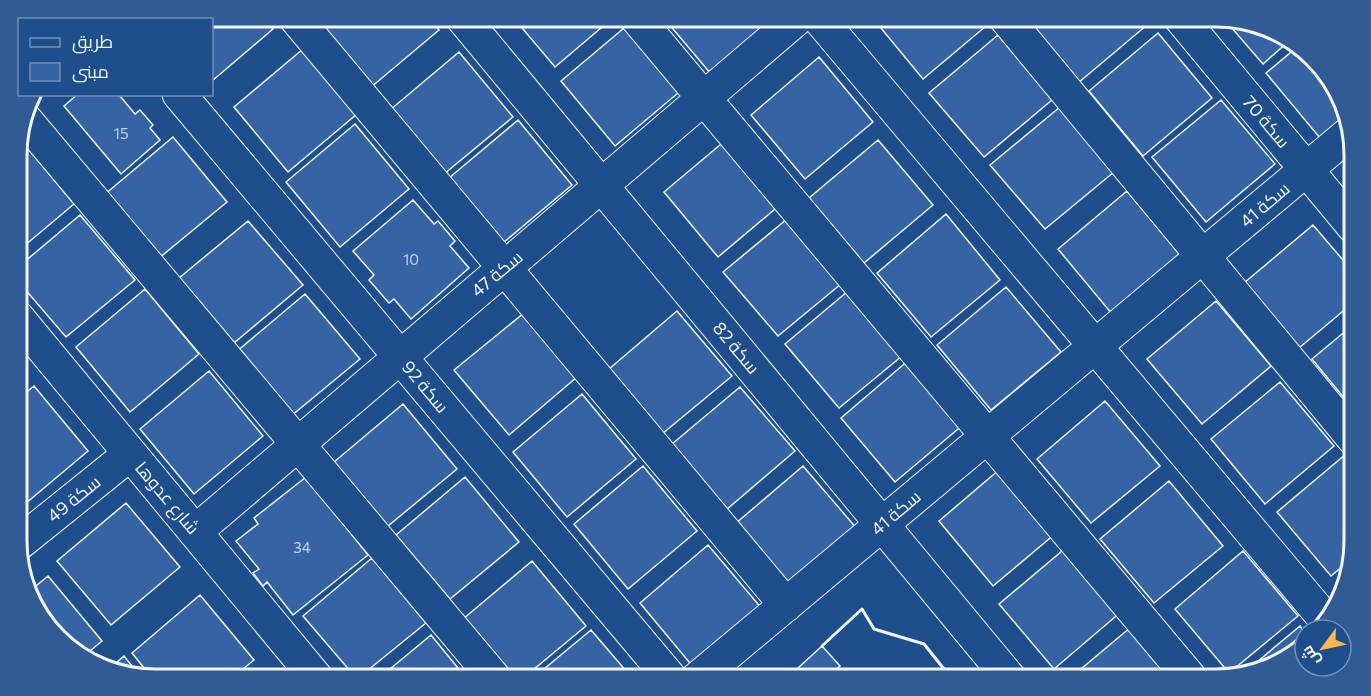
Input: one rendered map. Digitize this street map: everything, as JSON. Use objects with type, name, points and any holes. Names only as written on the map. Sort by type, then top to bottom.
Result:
[{"type":"street","points":[[303,27],[786,605]]},
{"type":"street","name":"سكة 82","points":[[470,27],[1002,669]]},
{"type":"street","points":[[644,27],[1183,669]]},
{"type":"street","name":"سكة 47","points":[[195,532],[787,27]]},
{"type":"street","points":[[827,27],[1321,614]]},
{"type":"street","points":[[1013,27],[1201,258],[1344,427]]},
{"type":"street","name":"سكة 70","points":[[1188,27],[1344,215]]},
{"type":"street","name":"سكة 92","points":[[181,96],[663,669]]},
{"type":"street","points":[[30,126],[487,669]]},
{"type":"street","name":"سكة 41","points":[[709,669],[1343,139]]},
{"type":"street","name":"شارع عدوها","points":[[27,329],[195,532],[296,669]]},
{"type":"street","name":"سكة 49","points":[[27,537],[130,454]]},
{"type":"building","points":[[213,27],[271,27],[273,29],[213,80]]},
{"type":"building","points":[[319,27],[437,27],[439,30],[370,88]]},
{"type":"building","points":[[521,27],[602,27],[555,67]]},
{"type":"building","points":[[625,27],[633,27],[684,88],[615,146],[561,81]]},
{"type":"building","points":[[671,27],[766,27],[711,74]]},
{"type":"building","points":[[880,27],[985,27],[923,79]]},
{"type":"building","points":[[1031,27],[1145,27],[1078,83]]},
{"type":"building","points":[[1232,28],[1257,34],[1283,46],[1263,64]]},
{"type":"building","points":[[1158,33],[1212,98],[1143,156],[1089,91]]},
{"type":"building","points":[[998,35],[1052,100],[984,157],[929,93]]},
{"type":"building","points":[[303,49],[357,114],[288,172],[234,107]]},
{"type":"building","points":[[459,52],[513,117],[444,174],[390,110]]},
{"type":"building","points":[[1291,52],[1306,65],[1327,91],[1340,122],[1320,138],[1266,73]]},
{"type":"building","points":[[819,57],[873,122],[805,179],[751,115]]},
{"type":"building","points":[[76,96],[120,96],[135,114],[140,110],[153,125],[150,128],[160,140],[121,174],[64,106]]},
{"type":"building","points":[[1221,100],[1275,164],[1206,222],[1152,157]]},
{"type":"building","points":[[1060,107],[1114,172],[1045,229],[990,165]]},
{"type":"building","points":[[518,120],[572,185],[503,243],[449,178]]},
{"type":"building","points":[[355,124],[409,189],[340,247],[286,182]]},
{"type":"building","points":[[733,134],[787,199],[718,257],[664,192]]},
{"type":"building","points":[[173,137],[227,202],[158,259],[104,195]]},
{"type":"building","points":[[878,140],[933,205],[864,263],[809,198]]},
{"type":"building","points":[[27,147],[74,204],[27,244]]},
{"type":"building","points":[[1127,191],[1181,256],[1112,314],[1058,249]]},
{"type":"building","points":[[413,200],[434,224],[438,221],[455,241],[450,246],[469,268],[411,319],[394,299],[389,303],[369,280],[374,275],[353,251]]},
{"type":"building","points":[[793,214],[847,279],[778,336],[723,272]]},
{"type":"building","points":[[946,214],[1000,280],[931,337],[877,273]]},
{"type":"building","points":[[80,215],[135,280],[66,337],[27,292],[27,260]]},
{"type":"building","points":[[248,221],[303,285],[234,343],[179,278]]},
{"type":"building","points":[[1313,225],[1344,261],[1344,310],[1299,348],[1244,283]]},
{"type":"building","points":[[854,286],[908,351],[839,408],[785,344]]},
{"type":"building","points":[[1006,287],[1061,352],[991,410],[937,345]]},
{"type":"building","points":[[145,289],[199,354],[130,412],[76,347]]},
{"type":"building","points":[[305,294],[360,359],[291,416],[236,352]]},
{"type":"building","points":[[1216,301],[1271,366],[1202,424],[1147,359]]},
{"type":"building","points":[[677,311],[732,376],[662,434],[609,369]]},
{"type":"building","points":[[524,313],[577,377],[509,435],[454,370]]},
{"type":"building","points":[[1344,332],[1344,398],[1312,359]]},
{"type":"building","points":[[910,359],[964,424],[895,482],[841,418]]},
{"type":"building","points":[[209,371],[263,436],[194,494],[140,429]]},
{"type":"building","points":[[1280,382],[1334,446],[1265,504],[1211,439]]},
{"type":"building","points":[[34,386],[88,451],[27,502],[27,392]]},
{"type":"building","points":[[740,387],[795,451],[726,510],[672,444]]},
{"type":"building","points":[[582,394],[636,459],[567,517],[513,452]]},
{"type":"building","points":[[1105,401],[1160,466],[1091,523],[1037,459]]},
{"type":"building","points":[[403,404],[457,469],[388,526],[334,462]]},
{"type":"building","points":[[1344,456],[1344,549],[1342,567],[1331,576],[1277,512]]},
{"type":"building","points":[[1007,463],[1062,528],[993,586],[939,521]]},
{"type":"building","points":[[643,466],[697,531],[628,589],[574,524]]},
{"type":"building","points":[[803,466],[858,530],[789,588],[735,524]]},
{"type":"building","points":[[306,477],[368,555],[293,615],[267,582],[263,586],[253,573],[259,569],[236,541],[258,524],[254,518]]},
{"type":"building","points":[[465,477],[519,542],[450,599],[396,535]]},
{"type":"building","points":[[1169,481],[1223,546],[1154,603],[1100,539]]},
{"type":"building","points":[[126,503],[180,567],[111,625],[57,561]]},
{"type":"building","points":[[708,545],[763,610],[694,668],[640,603]]},
{"type":"building","points":[[1068,546],[1122,611],[1054,669],[999,604]]},
{"type":"building","points":[[1243,551],[1298,616],[1235,668],[1225,669],[1175,609]]},
{"type":"building","points":[[372,558],[426,623],[369,669],[348,669],[303,616]]},
{"type":"building","points":[[532,561],[586,626],[534,669],[506,669],[463,619]]},
{"type":"building","points":[[48,576],[102,641],[90,651],[71,637],[49,612],[36,586]]},
{"type":"building","points":[[200,595],[254,660],[243,669],[155,669],[144,668],[132,653]]},
{"type":"building","points":[[1137,622],[1177,669],[1081,669]]},
{"type":"building","points":[[591,630],[624,669],[544,669]]},
{"type":"building","points":[[1293,632],[1293,642],[1272,656],[1257,662]]},
{"type":"building","points":[[431,635],[459,669],[390,669]]},
{"type":"building","points":[[822,646],[840,666],[837,669],[797,669]]},
{"type":"building","points":[[124,656],[133,667],[122,665],[116,663]]},
{"type":"wall","points":[[822,646],[862,609],[874,629],[924,644],[944,669]]}]
